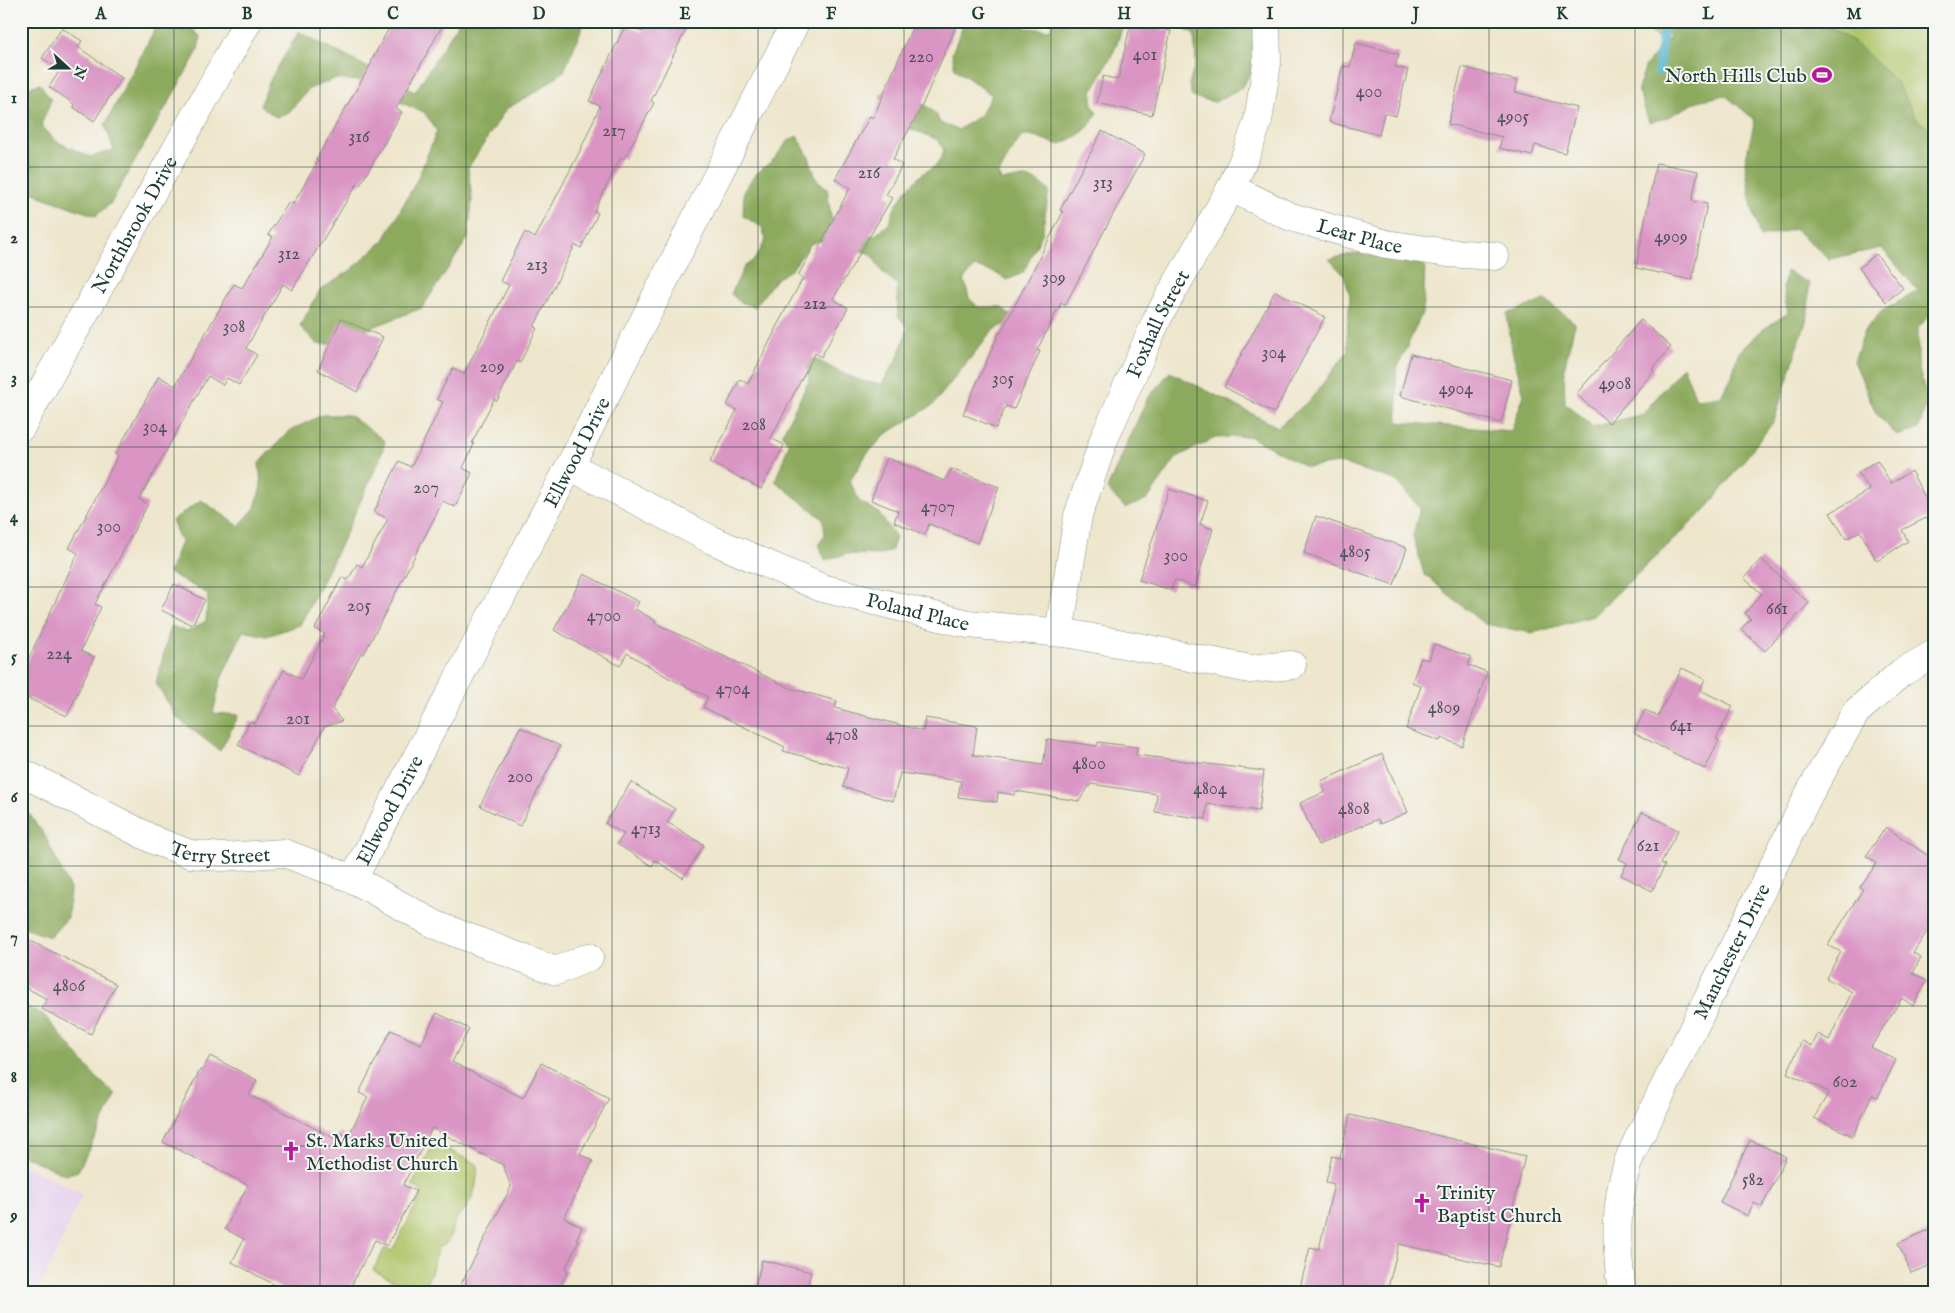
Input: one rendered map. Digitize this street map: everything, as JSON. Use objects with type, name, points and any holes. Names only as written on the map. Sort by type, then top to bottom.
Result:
[{"type":"street","name":"Ellwood Drive","points":[[353,879],[570,466],[796,21]]},
{"type":"street","name":"Foxhall Street","points":[[1059,632],[1078,516],[1104,439],[1158,317],[1231,188],[1258,121],[1267,63],[1266,21]]},
{"type":"street","name":"Northbrook Drive","points":[[21,427],[244,23]]},
{"type":"street","name":"Lear Place","points":[[1231,188],[1291,217],[1386,244],[1448,253],[1495,256]]},
{"type":"street","name":"Poland Place","points":[[570,466],[712,540],[822,588],[968,624],[1059,632],[1250,669],[1292,665]]},
{"type":"street","name":"Manchester Drive","points":[[1622,1292],[1617,1260],[1617,1210],[1628,1162],[1652,1112],[1809,794],[1856,712],[1901,673],[1934,654]]},
{"type":"street","name":"Terry Street","points":[[21,772],[156,841],[190,854],[222,857],[284,852],[353,879],[436,925],[556,971],[590,957]]},
{"type":"shaded area","points":[[21,1164],[82,1194],[39,1292],[21,1292]]},
{"type":"green space","points":[[159,21],[183,21],[200,36],[198,51],[111,203],[96,216],[45,198],[21,187],[21,89],[40,84],[51,100],[41,125],[56,141],[90,157],[114,150],[105,125]]},
{"type":"green space","points":[[458,21],[581,21],[583,26],[564,71],[536,92],[506,109],[468,168],[472,200],[468,238],[422,308],[368,329],[344,344],[317,344],[300,326],[320,290],[351,270],[384,240],[418,178],[437,131],[424,112],[404,104],[366,81],[335,79],[309,89],[289,112],[276,117],[260,106],[271,78],[299,32],[415,92]]},
{"type":"green space","points":[[965,21],[1015,21],[1026,28],[1050,30],[1053,21],[1129,21],[1122,29],[1114,51],[1092,91],[1092,104],[1097,113],[1090,125],[1077,136],[1059,145],[1034,136],[1021,137],[998,176],[1003,181],[1028,178],[1039,182],[1049,191],[1042,234],[1023,273],[1007,280],[994,272],[975,267],[964,279],[969,298],[978,307],[1001,307],[1013,318],[992,331],[933,405],[886,434],[866,455],[850,481],[859,501],[878,512],[896,537],[892,550],[879,555],[847,554],[825,560],[819,544],[825,535],[823,519],[775,481],[789,444],[782,434],[809,381],[807,370],[810,360],[815,359],[856,379],[882,384],[898,357],[908,328],[898,316],[897,284],[883,273],[871,254],[825,240],[811,243],[792,269],[775,280],[755,307],[740,302],[731,294],[744,267],[755,259],[766,240],[762,227],[743,216],[744,190],[754,176],[774,159],[788,141],[797,136],[809,157],[816,179],[827,188],[831,218],[859,234],[874,236],[889,224],[896,205],[908,188],[922,174],[937,165],[944,151],[938,140],[887,119],[881,107],[881,94],[902,95],[916,101],[935,113],[940,123],[958,130],[979,116],[992,95],[955,69],[952,53]]},
{"type":"green space","points":[[1145,21],[1254,21],[1255,67],[1241,88],[1215,102],[1192,97],[1189,84],[1196,62],[1194,34],[1177,26]]},
{"type":"green space","name":"North Hills Club","points":[[1635,21],[1934,21],[1934,226],[1785,129]]},
{"type":"green space","points":[[1650,21],[1821,21],[1859,46],[1896,82],[1918,121],[1934,131],[1934,310],[1918,328],[1918,365],[1927,401],[1919,429],[1897,436],[1876,413],[1854,361],[1865,330],[1882,311],[1918,291],[1882,248],[1829,259],[1795,229],[1760,237],[1750,198],[1745,162],[1755,120],[1725,95],[1698,101],[1666,118],[1649,122],[1638,89],[1646,65],[1672,36]]},
{"type":"green space","points":[[1357,253],[1425,265],[1423,311],[1396,371],[1398,422],[1511,431],[1524,395],[1512,350],[1507,314],[1545,300],[1575,323],[1564,369],[1565,403],[1593,427],[1643,414],[1683,366],[1696,399],[1721,396],[1732,376],[1738,353],[1761,331],[1788,313],[1783,289],[1786,271],[1809,283],[1808,315],[1774,421],[1709,506],[1593,616],[1533,633],[1484,624],[1424,574],[1413,536],[1420,508],[1395,480],[1340,463],[1307,467],[1249,436],[1215,438],[1177,457],[1147,500],[1125,508],[1107,489],[1147,399],[1170,372],[1278,427],[1310,400],[1348,351],[1347,334],[1350,296],[1344,275],[1329,259]]},
{"type":"green space","points":[[322,415],[349,415],[385,441],[380,459],[338,550],[300,625],[267,636],[243,631],[221,679],[213,713],[239,715],[220,751],[177,718],[156,683],[171,626],[187,632],[206,621],[208,594],[169,573],[181,542],[172,521],[201,500],[239,526],[255,508],[261,486],[259,463],[289,431]]},
{"type":"green space","points":[[21,811],[27,811],[45,836],[70,889],[68,917],[50,937],[21,927]]},
{"type":"green space","points":[[21,1005],[43,1014],[96,1077],[116,1095],[78,1171],[65,1175],[21,1154]]},
{"type":"green space","points":[[434,1143],[477,1164],[477,1176],[471,1199],[465,1210],[456,1220],[448,1241],[438,1247],[431,1273],[421,1292],[414,1292],[373,1270],[385,1248],[392,1251],[423,1192],[412,1185]]},
{"type":"building","points":[[393,21],[445,21],[396,109],[402,112],[360,185],[357,184],[292,290],[283,284],[246,348],[257,355],[239,385],[227,378],[223,385],[208,376],[139,499],[148,504],[95,604],[101,607],[81,651],[94,657],[67,716],[21,695],[21,675],[78,553],[69,548],[118,456],[115,455],[159,376],[175,386],[234,284],[242,288],[273,237],[268,235],[289,202],[293,204],[318,161],[316,160]]},
{"type":"building","points":[[647,21],[690,21],[651,101],[654,103],[624,159],[621,157],[594,211],[598,213],[581,248],[575,245],[534,327],[537,328],[520,363],[517,361],[497,401],[494,399],[472,443],[474,444],[463,468],[472,473],[455,507],[443,501],[364,654],[361,653],[332,709],[342,721],[324,727],[299,776],[238,745],[250,721],[255,724],[284,670],[301,679],[325,634],[315,629],[342,577],[348,580],[357,564],[362,567],[388,519],[374,512],[399,461],[411,467],[443,402],[437,399],[453,368],[464,374],[509,285],[500,281],[525,232],[535,238],[578,155],[600,106],[589,101],[626,24],[642,32]]},
{"type":"building","points":[[915,21],[940,21],[955,28],[921,108],[893,159],[902,165],[886,195],[892,198],[833,299],[848,308],[821,357],[815,353],[771,438],[784,445],[761,489],[710,462],[737,410],[727,405],[740,379],[748,384],[803,278],[798,276],[815,244],[819,246],[850,188],[835,179],[870,116],[873,118]]},
{"type":"building","points":[[1131,22],[1171,31],[1152,115],[1097,103],[1103,76],[1118,80]]},
{"type":"building","points":[[62,28],[82,41],[78,47],[122,78],[94,121],[73,107],[74,104],[49,87],[60,70],[42,58]]},
{"type":"building","points":[[1356,43],[1399,54],[1395,67],[1408,70],[1396,116],[1384,113],[1379,135],[1329,122],[1343,66],[1350,67]]},
{"type":"building","points":[[1462,67],[1518,81],[1515,92],[1577,108],[1565,153],[1535,145],[1532,156],[1499,148],[1502,137],[1448,124]]},
{"type":"building","points":[[1102,131],[1145,154],[1065,305],[1061,303],[1037,350],[1040,351],[1014,409],[1006,406],[996,428],[963,414],[999,333],[1063,212],[1060,210]]},
{"type":"building","points":[[1656,163],[1698,171],[1692,201],[1707,204],[1692,280],[1636,268]]},
{"type":"building","points":[[1876,254],[1903,288],[1886,302],[1859,268]]},
{"type":"building","points":[[1275,291],[1325,317],[1274,413],[1224,387]]},
{"type":"building","points":[[341,319],[383,337],[357,392],[318,370]]},
{"type":"building","points":[[1641,320],[1671,347],[1652,369],[1654,371],[1609,423],[1576,394]]},
{"type":"building","points":[[1411,354],[1512,380],[1501,423],[1400,396]]},
{"type":"building","points":[[887,458],[945,481],[951,469],[999,487],[977,543],[929,524],[925,535],[894,522],[898,511],[871,500]]},
{"type":"building","points":[[1877,460],[1891,483],[1911,471],[1934,514],[1902,530],[1908,541],[1877,561],[1860,531],[1846,539],[1830,513],[1870,490],[1858,473]]},
{"type":"building","points":[[1169,489],[1208,501],[1200,524],[1213,529],[1195,587],[1175,580],[1171,590],[1139,580]]},
{"type":"building","points":[[1316,516],[1407,548],[1394,585],[1304,553]]},
{"type":"building","points":[[1761,559],[1809,603],[1765,651],[1741,629],[1751,619],[1745,613],[1762,594],[1744,578]]},
{"type":"building","points":[[584,574],[639,602],[635,609],[656,621],[655,623],[790,688],[837,701],[835,708],[923,731],[925,718],[977,726],[973,755],[1043,765],[1047,739],[1097,746],[1098,742],[1137,747],[1136,755],[1264,771],[1259,811],[1207,804],[1206,819],[1155,812],[1157,794],[1091,784],[1079,801],[1015,791],[1014,795],[998,792],[997,802],[958,797],[961,781],[900,773],[893,801],[843,787],[848,768],[783,751],[785,747],[703,707],[708,697],[669,678],[627,653],[620,666],[554,630]]},
{"type":"building","points":[[174,584],[205,600],[192,625],[161,610]]},
{"type":"building","points":[[1434,644],[1471,657],[1468,665],[1487,672],[1462,746],[1441,738],[1440,741],[1406,729],[1421,686],[1412,682],[1421,658],[1429,660]]},
{"type":"building","points":[[1682,668],[1705,679],[1700,690],[1733,706],[1716,739],[1719,740],[1705,769],[1634,733],[1645,710],[1658,716]]},
{"type":"building","points":[[520,727],[560,746],[520,826],[480,806]]},
{"type":"building","points":[[1382,754],[1408,812],[1380,824],[1378,819],[1318,845],[1300,803],[1325,792],[1321,781]]},
{"type":"building","points":[[631,782],[675,809],[667,822],[704,845],[683,878],[655,860],[652,866],[617,844],[624,834],[605,823]]},
{"type":"building","points":[[1642,812],[1678,830],[1661,863],[1665,865],[1652,891],[1621,875],[1627,863],[1619,859]]},
{"type":"building","points":[[1886,827],[1934,860],[1934,921],[1913,953],[1921,957],[1913,973],[1927,981],[1913,1006],[1902,998],[1871,1047],[1896,1060],[1878,1097],[1872,1095],[1853,1136],[1814,1118],[1829,1092],[1787,1073],[1802,1041],[1812,1046],[1818,1034],[1829,1040],[1852,992],[1826,978],[1841,952],[1828,945],[1863,889],[1860,887],[1877,863],[1866,856]]},
{"type":"building","points":[[21,936],[116,984],[91,1034],[42,1009],[47,999],[21,985]]},
{"type":"building","name":"St. Marks United Methodist Church","points":[[437,1013],[469,1029],[452,1062],[523,1098],[541,1063],[609,1098],[580,1154],[593,1161],[564,1218],[582,1227],[576,1240],[579,1241],[565,1269],[568,1271],[557,1292],[457,1292],[511,1187],[503,1165],[432,1128],[403,1185],[416,1191],[387,1246],[375,1240],[348,1292],[288,1292],[232,1262],[244,1239],[225,1229],[248,1185],[163,1142],[200,1070],[202,1071],[210,1056],[257,1080],[249,1095],[336,1139],[340,1132],[348,1137],[368,1097],[359,1093],[391,1030],[421,1044]]},
{"type":"building","name":"Trinity Baptist Church","points":[[1350,1115],[1525,1156],[1499,1267],[1399,1244],[1387,1292],[1299,1292],[1310,1247],[1319,1249],[1334,1184],[1326,1182],[1332,1156],[1340,1158]]},
{"type":"building","points":[[1750,1140],[1786,1157],[1762,1207],[1754,1203],[1748,1216],[1720,1202]]},
{"type":"building","points":[[1934,1228],[1934,1264],[1911,1273],[1898,1243]]},
{"type":"building","points":[[762,1260],[811,1272],[806,1292],[754,1292]]},
{"type":"waterway","points":[[1658,71],[1664,21]]},
{"type":"place","name":"North Hills Club","points":[[1822,75]]},
{"type":"place","name":"St. Marks United Methodist Church","points":[[291,1151]]},
{"type":"place","name":"Trinity Baptist Church","points":[[1422,1203]]}]
